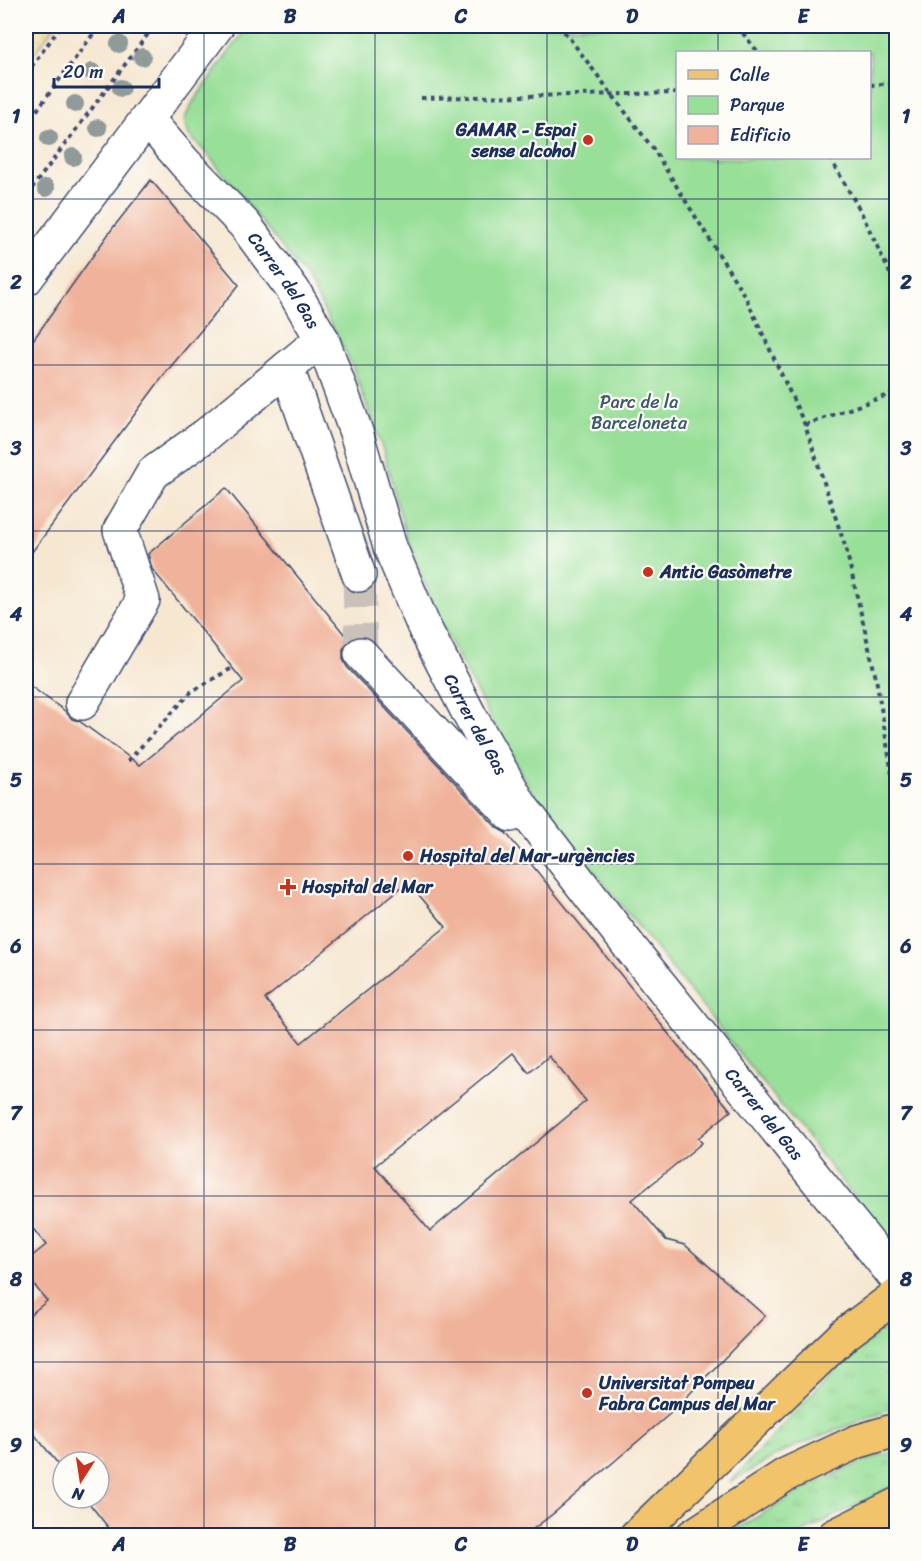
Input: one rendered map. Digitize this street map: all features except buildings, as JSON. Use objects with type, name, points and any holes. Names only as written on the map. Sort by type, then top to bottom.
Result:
[{"type":"main road","points":[[636,1536],[845,1334],[897,1296]]},
{"type":"main road","points":[[698,1532],[785,1475],[856,1442],[897,1430]]},
{"type":"main road","points":[[834,1536],[897,1505]]},
{"type":"street","points":[[26,279],[217,26]]},
{"type":"street","name":"Carrer del Gas","points":[[147,119],[185,163],[245,225],[293,290],[322,339],[356,432],[390,547],[424,627],[470,716],[521,806],[610,922],[897,1278]]},
{"type":"street","points":[[82,703],[143,600],[120,530],[153,473],[206,435],[322,339]]},
{"type":"street","points":[[287,368],[359,575]]},
{"type":"street","points":[[361,654],[610,922]]},
{"type":"path","points":[[26,74],[61,26]]},
{"type":"path","points":[[26,125],[99,26]]},
{"type":"path","points":[[26,196],[154,26]]},
{"type":"path","points":[[557,26],[567,35],[654,150],[746,298],[805,425],[846,549],[876,678],[897,798]]},
{"type":"path","points":[[737,26],[757,51]]},
{"type":"path","points":[[871,85],[897,83]]},
{"type":"path","points":[[421,98],[676,93]]},
{"type":"path","points":[[831,159],[861,212],[897,286]]},
{"type":"path","points":[[805,425],[897,392]]},
{"type":"path","points":[[128,761],[191,692],[232,668]]},
{"type":"green space","name":"Parc de la Barceloneta","points":[[248,26],[896,26],[896,1244],[883,1233],[535,797],[439,620],[407,539],[383,450],[352,365],[308,280],[209,156],[189,135],[184,120],[193,102]]},
{"type":"green space","points":[[896,1319],[896,1406],[784,1451],[729,1483],[833,1371]]},
{"type":"green space","points":[[896,1451],[896,1485],[797,1535],[727,1535],[830,1476]]},
{"type":"sand","points":[[26,26],[55,26],[26,64],[26,35],[30,29]]},
{"type":"tunnel","points":[[359,575],[361,654]]},
{"type":"place","name":"GAMAR - Espai sense alcohol","points":[[588,140]]},
{"type":"place","name":"Antic Gasòmetre","points":[[648,572]]},
{"type":"place","name":"Hospital del Mar-urgències","points":[[408,856]]},
{"type":"place","name":"Hospital del Mar","points":[[288,887]]},
{"type":"place","name":"Universitat Pompeu Fabra Campus del Mar","points":[[587,1393]]}]
